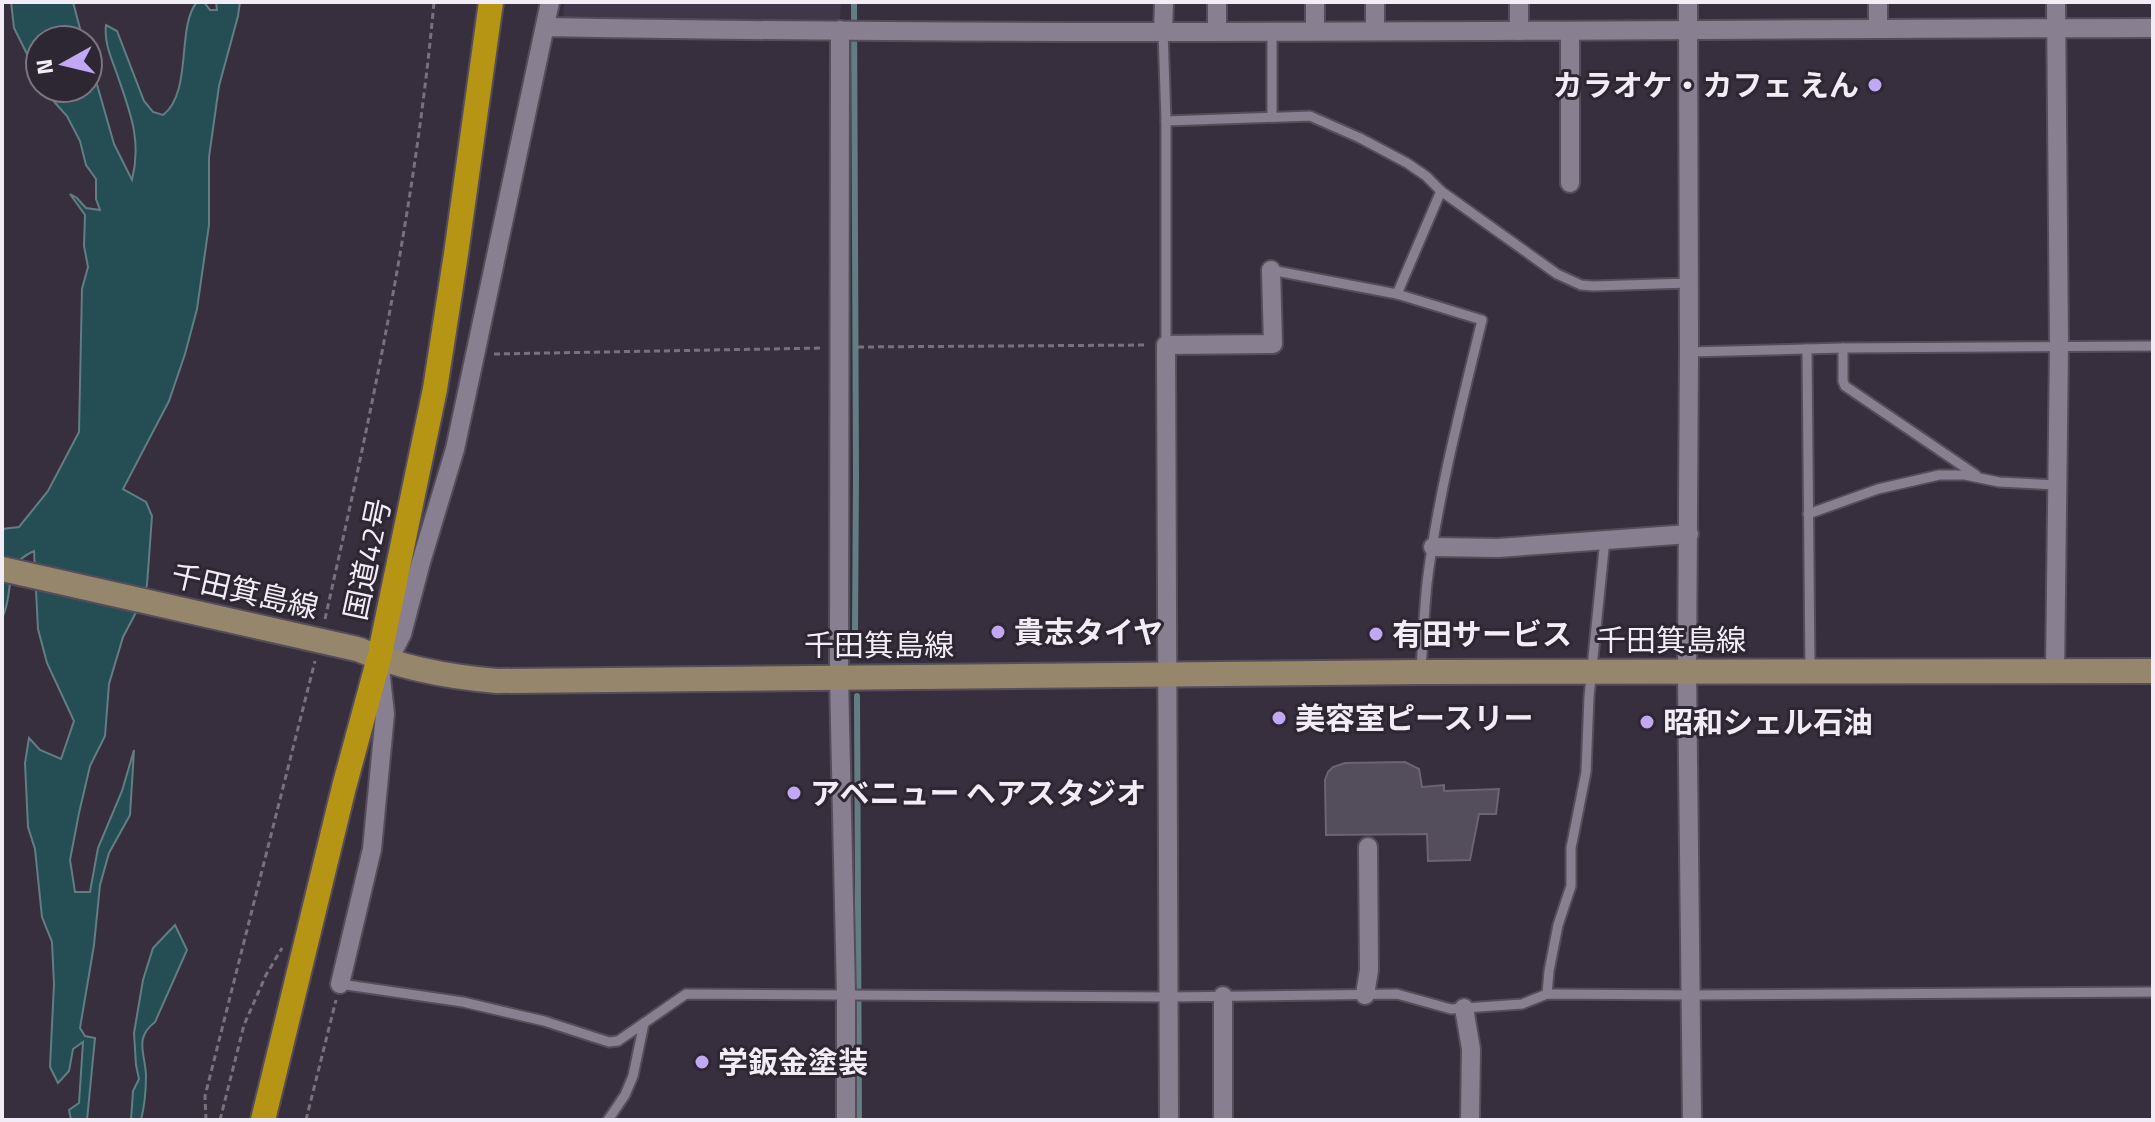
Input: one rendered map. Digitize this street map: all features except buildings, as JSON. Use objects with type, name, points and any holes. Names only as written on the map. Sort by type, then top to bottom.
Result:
[{"type":"highway","name":"国道42号","points":[[263,1120],[435,389],[491,2]]},
{"type":"main road","name":"千田箕島線","points":[[2,569],[374,656],[433,673],[497,681],[1421,672],[2153,671]]},
{"type":"street","points":[[340,984],[372,849],[385,714],[374,656],[402,634],[455,449],[550,2]]},
{"type":"street","points":[[1163,31],[1164,2]]},
{"type":"street","points":[[1217,2],[1217,31]]},
{"type":"street","points":[[1315,2],[1315,31]]},
{"type":"street","points":[[1375,2],[1375,30]]},
{"type":"street","points":[[1519,2],[1519,31]]},
{"type":"street","points":[[1688,2],[1687,672],[1692,1120]]},
{"type":"street","points":[[1878,2],[1878,28]]},
{"type":"street","points":[[2055,672],[2059,346],[2056,2]]},
{"type":"street","points":[[545,27],[1272,32],[2153,28]]},
{"type":"street","points":[[840,30],[839,677],[846,1120]]},
{"type":"street","points":[[1570,31],[1570,183]]},
{"type":"street","points":[[1169,1120],[1166,345],[1273,344],[1271,270]]},
{"type":"street","points":[[1433,547],[1498,548],[1689,534]]},
{"type":"street","points":[[1365,995],[1369,970],[1368,847]]},
{"type":"street","points":[[1223,996],[1223,1120]]},
{"type":"street","points":[[1464,1008],[1471,1049],[1470,1120]]},
{"type":"lane","points":[[1163,31],[1166,345]]},
{"type":"lane","points":[[1272,32],[1272,117]]},
{"type":"lane","points":[[1166,121],[1298,115],[1319,118],[1407,163],[1441,191],[1569,280],[1593,286],[1689,283]]},
{"type":"lane","points":[[1397,294],[1441,191]]},
{"type":"lane","points":[[1271,270],[1397,294],[1482,320],[1451,446],[1433,547],[1421,672]]},
{"type":"lane","points":[[1689,352],[2153,346]]},
{"type":"lane","points":[[1843,348],[1845,386],[1978,477]]},
{"type":"lane","points":[[1807,349],[1810,672]]},
{"type":"lane","points":[[1808,514],[1906,481],[1954,474],[1999,482],[2056,485]]},
{"type":"lane","points":[[1547,994],[1558,925],[1571,886],[1571,848],[1586,772],[1589,697],[1605,539]]},
{"type":"lane","points":[[340,984],[463,1002],[544,1021],[609,1042],[618,1041],[686,994],[1167,997],[1397,994],[1451,1009],[1522,1004],[1547,994],[2153,992]]},
{"type":"lane","points":[[608,1120],[625,1095],[633,1076],[644,1023]]},
{"type":"path","points":[[324,626],[376,389],[413,178],[434,2]]},
{"type":"path","points":[[206,1120],[205,1096],[316,656]]},
{"type":"path","points":[[220,1120],[239,1039],[266,975],[286,941],[307,935]]},
{"type":"path","points":[[306,1120],[340,984]]},
{"type":"shaded area","points":[[11,2],[73,2],[79,24],[24,24],[24,48],[14,28]]},
{"type":"shaded area","points":[[197,2],[204,2],[210,10],[217,10],[216,2],[240,2],[219,86],[209,157],[209,225],[197,309],[169,401],[123,489],[146,502],[152,516],[147,585],[123,637],[109,684],[105,736],[90,766],[70,860],[75,892],[90,892],[98,848],[122,791],[134,750],[130,815],[109,853],[100,885],[80,1028],[85,1036],[95,1038],[87,1120],[71,1120],[69,1110],[79,1103],[83,1042],[73,1049],[69,1071],[58,1083],[50,1067],[54,984],[52,942],[42,917],[35,849],[28,827],[25,763],[29,738],[40,750],[61,759],[74,721],[47,663],[38,629],[34,551],[23,557],[13,571],[2,618],[2,529],[19,527],[48,491],[79,432],[82,289],[88,267],[84,246],[85,215],[70,194],[86,208],[100,210],[96,199],[96,179],[86,165],[80,141],[67,116],[56,104],[103,104],[114,144],[132,180],[136,152],[133,126],[108,50],[106,25],[117,31],[144,101],[153,112],[163,115],[178,91],[191,13]]},
{"type":"shaded area","points":[[564,2],[841,2],[840,19],[563,20]]},
{"type":"shaded area","points":[[175,925],[187,950],[155,1022],[143,1040],[146,1075],[143,1108],[141,1120],[131,1120],[133,1091],[139,1079],[134,1033],[143,980],[153,948]]},
{"type":"waterway","points":[[854,2],[855,630]]},
{"type":"waterway","points":[[857,696],[859,1120]]},
{"type":"place","name":"カラオケ・カフェ えん","points":[[1875,85]]},
{"type":"place","name":"貴志タイヤ","points":[[998,632]]},
{"type":"place","name":"有田サービス","points":[[1376,634]]},
{"type":"place","name":"美容室ピースリー","points":[[1279,718]]},
{"type":"place","name":"昭和シェル石油","points":[[1647,722]]},
{"type":"place","name":"アベニュー ヘアスタジオ","points":[[794,793]]},
{"type":"place","name":"学鈑金塗装","points":[[702,1062]]}]
